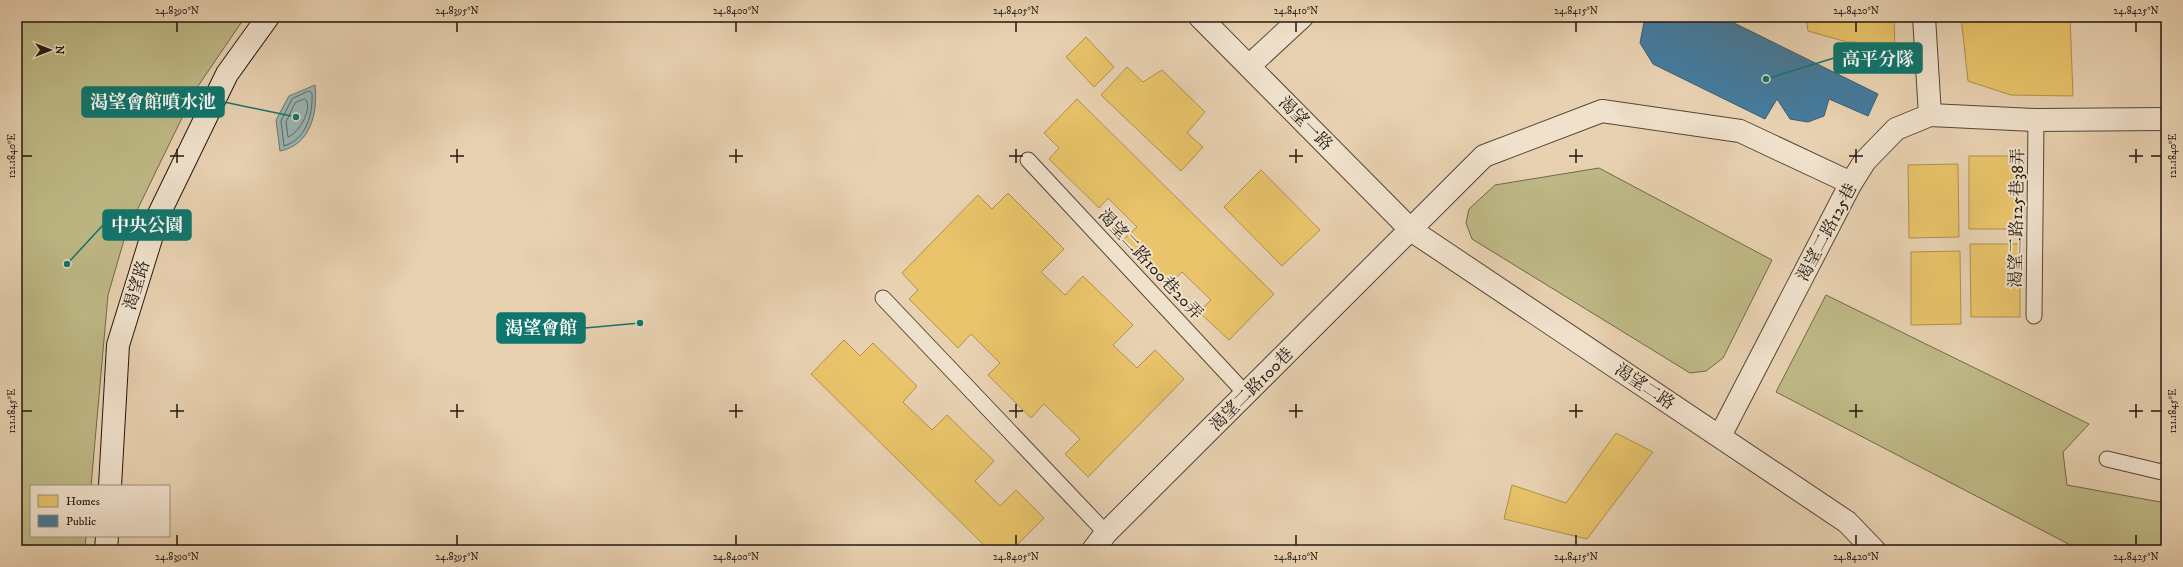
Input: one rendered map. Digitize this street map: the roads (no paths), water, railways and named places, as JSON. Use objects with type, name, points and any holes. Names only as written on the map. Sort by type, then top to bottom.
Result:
[{"type":"street","name":"渴望路","points":[[110,485],[118,344],[158,216],[227,74],[268,17]]},
{"type":"street","name":"渴望一路","points":[[1200,17],[1411,230]]},
{"type":"street","points":[[1249,66],[1302,17]]},
{"type":"street","points":[[1924,17],[1930,115]]},
{"type":"street","name":"渴望二路100巷","points":[[1093,550],[1106,533],[1484,156],[1602,111],[1740,131],[1851,183]]},
{"type":"street","name":"渴望二路125巷","points":[[1720,436],[1851,183],[1865,161],[1896,129],[1930,115],[2036,120],[2166,119]]},
{"type":"street","name":"渴望二路","points":[[1411,230],[1847,522],[1874,550]]},
{"type":"street","points":[[106,550],[107,537]]},
{"type":"lane","name":"渴望二路125巷38弄","points":[[2034,316],[2036,120]]},
{"type":"lane","name":"渴望二路100巷20弄","points":[[1028,160],[1246,394]]},
{"type":"lane","points":[[883,298],[1106,533]]},
{"type":"lane","points":[[2107,459],[2166,473]]},
{"type":"water","points":[[315,85],[315,106],[310,126],[299,142],[291,148],[280,151],[276,120],[289,96]]},
{"type":"place","name":"高平分隊","points":[[1766,79]]},
{"type":"place","name":"渴望會館噴水池","points":[[296,117]]},
{"type":"place","name":"中央公園","points":[[67,264]]},
{"type":"place","name":"渴望會館","points":[[640,323]]}]
